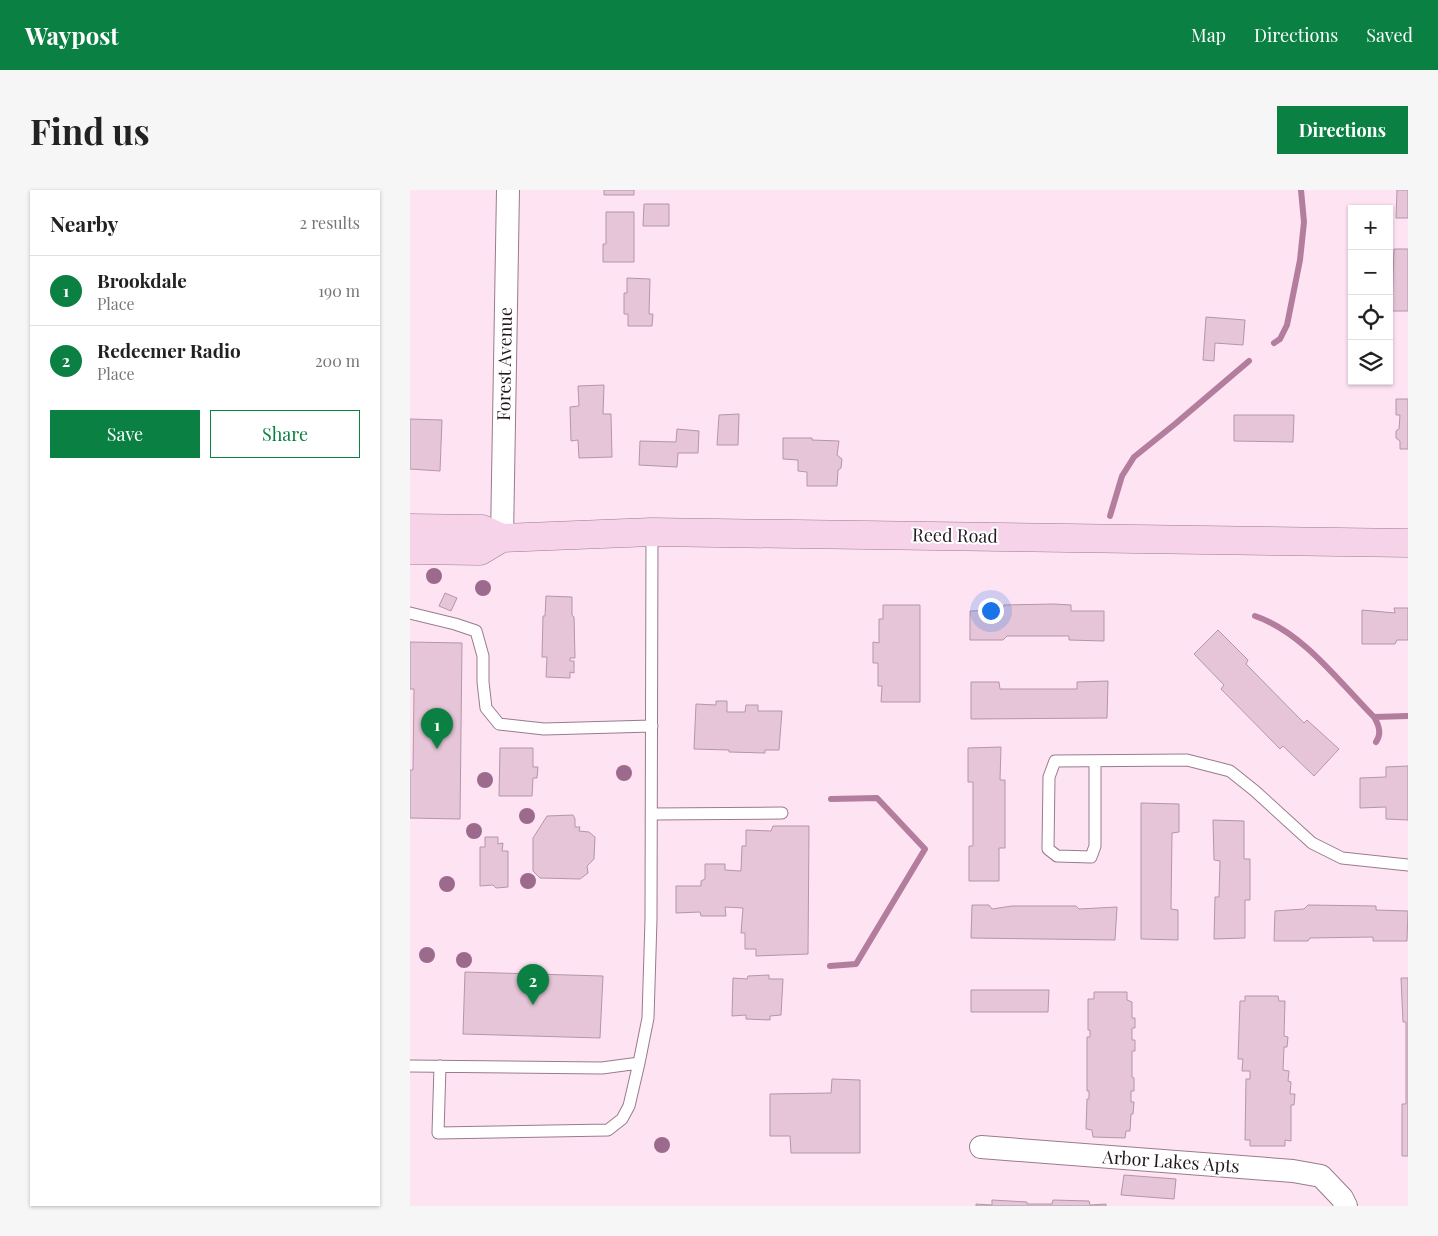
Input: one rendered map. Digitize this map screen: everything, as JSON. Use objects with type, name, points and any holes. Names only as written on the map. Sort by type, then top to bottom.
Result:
[{"type":"main road","name":"Reed Road","points":[[410,528],[482,529],[502,538],[652,532],[1408,543]]},
{"type":"main road","name":"Reed Road","points":[[410,550],[480,551],[502,538]]},
{"type":"street","name":"Forest Avenue","points":[[502,538],[508,190]]},
{"type":"street","name":"Arbor Lakes Apts","points":[[981,1147],[1293,1171],[1321,1176],[1342,1198],[1346,1206]]},
{"type":"lane","points":[[440,1066],[438,1133],[608,1130],[622,1119],[629,1106],[648,1018],[652,919],[652,532]]},
{"type":"lane","points":[[410,613],[476,631],[483,656],[486,708],[499,724],[544,729],[652,726]]},
{"type":"lane","points":[[1095,761],[1095,846],[1091,857],[1057,856],[1048,849],[1049,777],[1055,761],[1187,760],[1230,771],[1312,843],[1342,858],[1408,865]]},
{"type":"lane","points":[[652,814],[782,813]]},
{"type":"lane","points":[[410,1066],[602,1068],[638,1063]]},
{"type":"building","points":[[604,190],[634,190],[634,195],[604,195]]},
{"type":"building","points":[[1397,190],[1408,190],[1408,218],[1396,218]]},
{"type":"building","points":[[644,204],[669,204],[669,226],[643,226]]},
{"type":"building","points":[[606,212],[634,212],[634,262],[603,262],[603,244],[606,244]]},
{"type":"building","points":[[1394,249],[1408,249],[1408,311],[1393,311]]},
{"type":"building","points":[[627,278],[650,279],[649,314],[653,314],[652,326],[628,326],[628,314],[624,314],[624,293],[627,293]]},
{"type":"building","points":[[1206,317],[1245,320],[1243,345],[1215,343],[1214,361],[1203,360]]},
{"type":"building","points":[[604,385],[603,414],[611,414],[612,457],[579,458],[578,440],[571,441],[570,407],[579,406],[578,386]]},
{"type":"building","points":[[1396,399],[1408,399],[1408,449],[1400,449],[1400,441],[1396,438],[1400,415],[1396,415]]},
{"type":"building","points":[[739,414],[738,445],[717,445],[719,415]]},
{"type":"building","points":[[1234,415],[1294,415],[1293,442],[1234,441]]},
{"type":"building","points":[[410,419],[442,420],[440,471],[410,469]]},
{"type":"building","points":[[677,429],[699,431],[698,453],[678,453],[677,467],[639,465],[640,441],[676,442]]},
{"type":"building","points":[[783,438],[812,438],[812,440],[839,441],[837,455],[842,459],[841,468],[838,470],[837,486],[807,486],[807,472],[798,471],[798,460],[783,459]]},
{"type":"building","points":[[445,593],[457,598],[451,611],[439,606]]},
{"type":"building","points":[[546,596],[572,597],[575,658],[570,658],[570,661],[574,661],[574,673],[570,672],[570,678],[546,677],[547,657],[542,657],[543,616],[545,616]]},
{"type":"building","points":[[883,605],[920,605],[920,702],[881,702],[882,686],[878,686],[878,663],[873,663],[873,642],[879,643],[879,619],[883,619]]},
{"type":"building","points":[[1004,605],[1071,605],[1071,611],[1104,611],[1104,641],[1069,640],[1069,636],[1007,636],[1003,640],[970,640],[970,611],[997,610],[1003,608]]},
{"type":"building","points":[[1394,608],[1408,608],[1408,640],[1397,640],[1395,644],[1362,644],[1362,610],[1395,613]]},
{"type":"building","points":[[1218,630],[1248,660],[1246,664],[1304,723],[1307,720],[1339,749],[1314,776],[1283,746],[1280,749],[1221,689],[1224,685],[1194,654]]},
{"type":"building","points":[[410,642],[462,643],[460,819],[410,818],[410,770],[413,770],[414,689],[410,689]]},
{"type":"building","points":[[1108,681],[1107,718],[971,719],[971,682],[999,682],[1000,689],[1077,689],[1077,682]]},
{"type":"building","points":[[716,701],[727,701],[727,712],[745,712],[746,705],[758,705],[758,711],[782,711],[779,750],[765,750],[765,753],[694,749],[696,704],[716,705]]},
{"type":"building","points":[[1001,747],[1000,780],[1005,780],[1005,848],[999,848],[999,881],[969,881],[969,846],[973,846],[973,782],[968,782],[968,748]]},
{"type":"building","points":[[500,748],[533,748],[533,767],[538,767],[537,778],[533,778],[532,796],[499,796]]},
{"type":"building","points":[[1408,766],[1408,820],[1386,819],[1386,807],[1360,808],[1360,778],[1386,777],[1386,767]]},
{"type":"building","points":[[1141,803],[1179,804],[1179,832],[1172,833],[1171,909],[1178,910],[1178,940],[1141,939]]},
{"type":"building","points":[[573,815],[575,827],[580,827],[579,831],[589,832],[595,837],[594,859],[587,866],[588,873],[580,879],[540,878],[533,871],[533,838],[547,816]]},
{"type":"building","points":[[1213,820],[1244,821],[1244,859],[1250,859],[1250,900],[1245,900],[1245,938],[1214,939],[1215,897],[1219,897],[1220,861],[1214,860]]},
{"type":"building","points":[[773,826],[809,826],[808,954],[756,956],[756,949],[745,949],[745,933],[741,933],[743,908],[725,907],[726,916],[701,916],[700,912],[676,913],[676,886],[701,886],[701,881],[705,879],[705,864],[725,864],[725,870],[741,871],[742,846],[746,846],[746,830],[771,831]]},
{"type":"building","points":[[485,837],[498,837],[498,844],[503,843],[502,851],[508,851],[508,887],[480,886],[480,847],[485,847]]},
{"type":"building","points":[[972,905],[989,905],[992,909],[1012,906],[1076,906],[1079,909],[1117,907],[1115,940],[971,938]]},
{"type":"building","points":[[1308,905],[1376,906],[1376,910],[1408,911],[1407,941],[1373,941],[1373,937],[1310,938],[1308,941],[1274,941],[1275,911],[1304,909]]},
{"type":"building","points":[[465,972],[603,976],[600,1038],[463,1034]]},
{"type":"building","points":[[769,975],[769,979],[783,979],[781,1015],[770,1016],[770,1020],[746,1019],[746,1015],[732,1016],[733,978],[747,979],[748,976]]},
{"type":"building","points":[[1401,978],[1408,978],[1408,1156],[1402,1156],[1402,1104],[1406,1104],[1406,1022],[1403,1022]]},
{"type":"building","points":[[971,990],[1049,990],[1048,1012],[971,1012]]},
{"type":"building","points":[[1094,992],[1127,992],[1127,1000],[1132,1002],[1132,1018],[1135,1018],[1135,1028],[1132,1028],[1132,1040],[1135,1040],[1135,1051],[1132,1051],[1134,1091],[1131,1091],[1131,1102],[1134,1102],[1130,1131],[1126,1131],[1125,1138],[1093,1137],[1092,1130],[1086,1129],[1087,1099],[1089,1099],[1089,1091],[1087,1091],[1087,1037],[1090,1037],[1090,1030],[1088,1030],[1088,999],[1094,999]]},
{"type":"building","points":[[1245,996],[1278,996],[1279,1001],[1285,1001],[1284,1036],[1288,1037],[1287,1047],[1284,1047],[1283,1070],[1289,1071],[1288,1081],[1291,1082],[1290,1094],[1295,1094],[1294,1105],[1291,1105],[1291,1141],[1285,1140],[1285,1146],[1250,1146],[1250,1140],[1245,1140],[1246,1079],[1250,1079],[1250,1071],[1242,1071],[1243,1059],[1238,1059],[1240,1001],[1245,1001]]},
{"type":"building","points":[[832,1079],[860,1080],[860,1153],[791,1153],[790,1136],[770,1136],[770,1094],[831,1093]]},
{"type":"building","points":[[1124,1175],[1176,1179],[1174,1199],[1121,1195]]},
{"type":"building","points":[[992,1200],[1027,1202],[1027,1204],[1052,1204],[1053,1200],[1089,1201],[1090,1205],[1106,1204],[1106,1206],[976,1206],[976,1204],[992,1205]]},
{"type":"waterway","points":[[1274,343],[1280,339],[1287,325],[1300,260],[1304,222],[1301,190]]},
{"type":"waterway","points":[[1110,516],[1122,476],[1134,457],[1249,361]]},
{"type":"waterway","points":[[1255,616],[1272,623],[1289,634],[1305,646],[1334,674],[1374,717],[1379,730],[1376,742]]},
{"type":"waterway","points":[[1374,717],[1408,716]]},
{"type":"waterway","points":[[830,966],[856,964],[925,849],[877,798],[831,799]]},
{"type":"place","name":"Brookdale","points":[[437,749]]},
{"type":"place","name":"Redeemer Radio","points":[[533,1005]]}]
